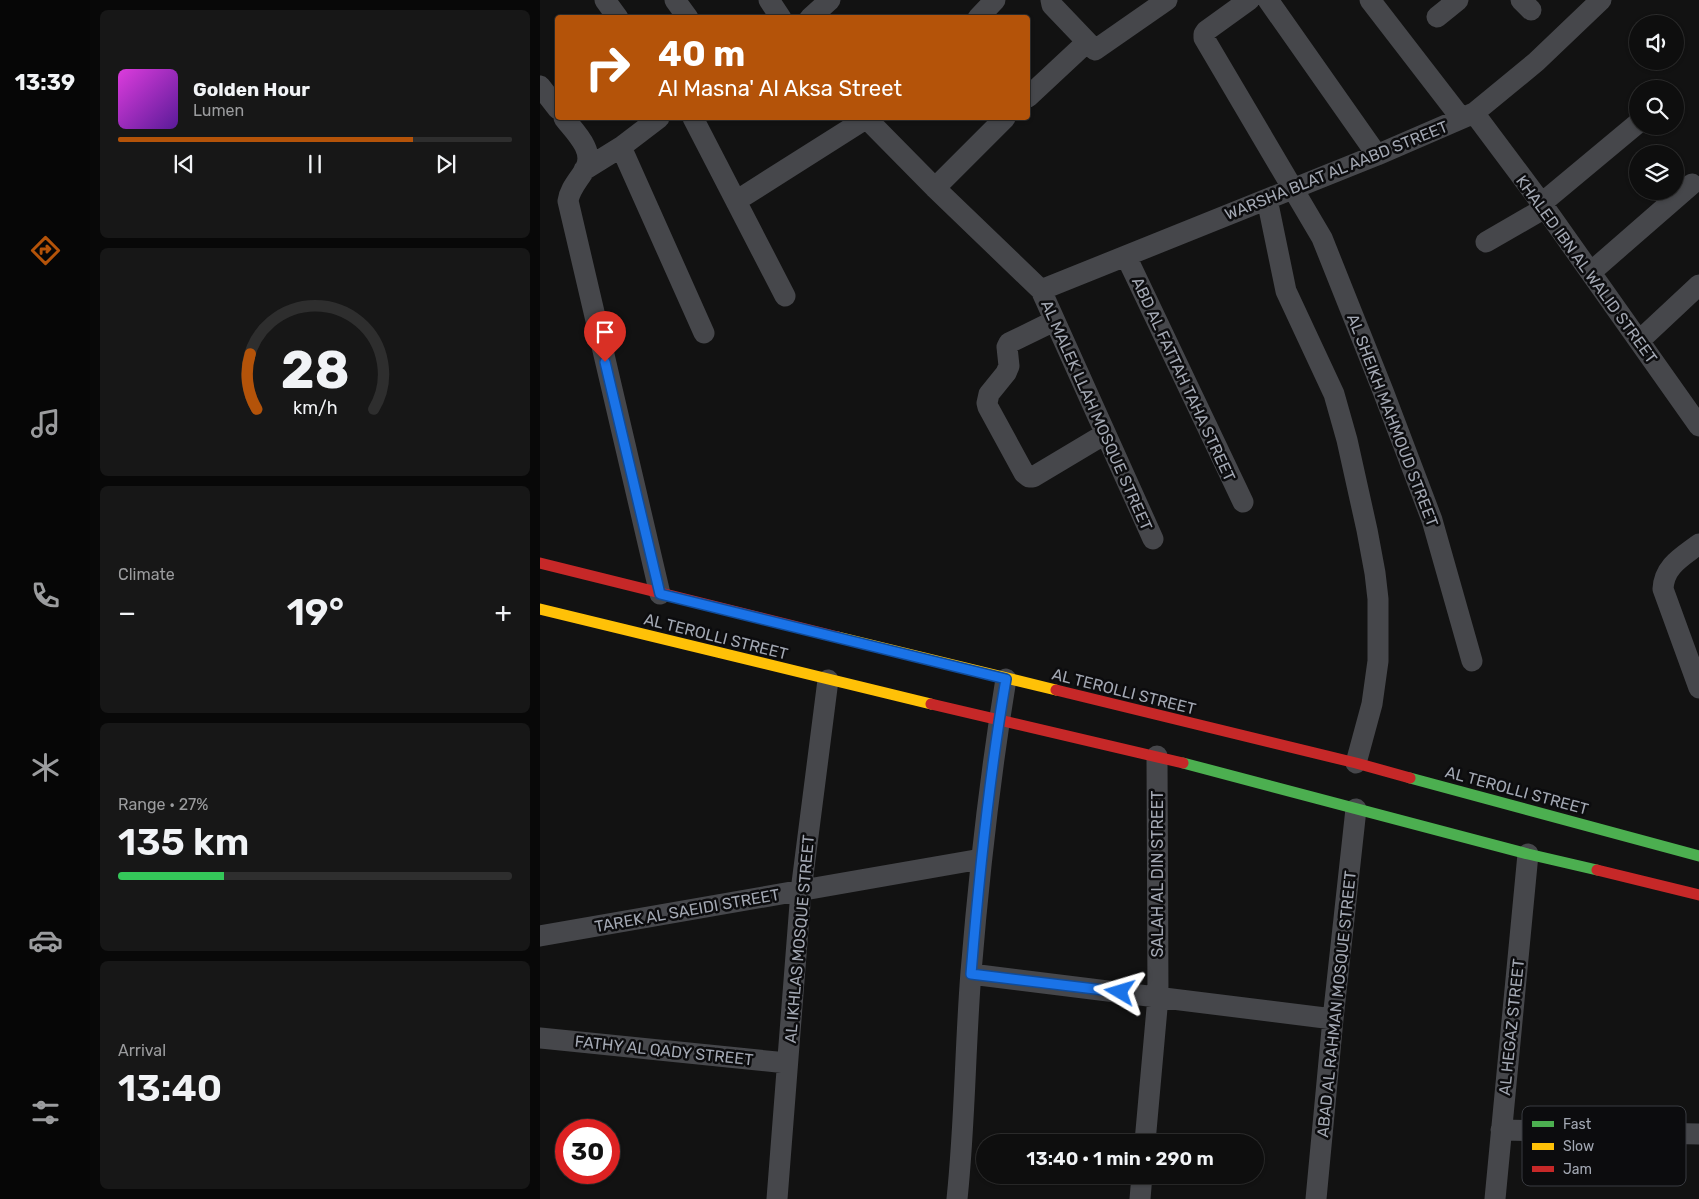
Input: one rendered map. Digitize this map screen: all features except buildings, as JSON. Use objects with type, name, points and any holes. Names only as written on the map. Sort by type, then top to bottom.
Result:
[{"type":"street","points":[[606,0],[616,15]]},
{"type":"street","points":[[675,0],[686,15]]},
{"type":"street","points":[[769,0],[779,15]]},
{"type":"street","points":[[813,15],[830,0]]},
{"type":"street","points":[[981,15],[995,0]]},
{"type":"street","points":[[1051,0],[1052,5],[1095,50],[1167,0]]},
{"type":"street","name":"AL SHEIKH MAHMOUD STREET","points":[[1249,0],[1206,31],[1204,38],[1322,238],[1432,520],[1472,661]]},
{"type":"street","points":[[1268,0],[1377,155]]},
{"type":"street","name":"KHALED IBN AL WALID STREET","points":[[1370,0],[1544,206],[1699,426]]},
{"type":"street","points":[[1437,18],[1458,0]]},
{"type":"street","name":"WARSHA BLAT AL AABD STREET","points":[[1040,290],[1377,155],[1467,116],[1536,62],[1602,0]]},
{"type":"street","points":[[1030,94],[1087,42]]},
{"type":"street","points":[[540,86],[555,105]]},
{"type":"street","points":[[565,120],[587,149],[589,156],[584,170],[569,194],[569,206],[660,594]]},
{"type":"street","points":[[584,170],[621,147],[656,120]]},
{"type":"street","points":[[694,120],[785,296]]},
{"type":"street","points":[[736,201],[872,120],[935,188],[1040,290]]},
{"type":"street","points":[[935,188],[1003,120]]},
{"type":"street","points":[[1486,242],[1544,206],[1629,131]]},
{"type":"street","points":[[621,147],[704,333]]},
{"type":"street","points":[[1590,272],[1692,184]]},
{"type":"street","points":[[1267,199],[1286,291],[1334,394],[1349,449],[1375,573],[1378,599],[1378,661],[1372,704],[1356,763]]},
{"type":"street","name":"ABD AL FATTAH TAHA STREET","points":[[1126,256],[1243,502]]},
{"type":"street","points":[[1639,341],[1699,284]]},
{"type":"street","name":"AL MALEK LLAH MOSQUE STREET","points":[[1040,290],[1153,539]]},
{"type":"street","points":[[1054,321],[1009,343],[1007,347],[1009,366],[989,394],[988,407],[1024,472],[1029,477],[1033,477],[1105,434]]},
{"type":"street","points":[[1698,684],[1662,589],[1667,571],[1699,544]]},
{"type":"street","name":"AL TEROLLI STREET","points":[[540,563],[1006,679],[1356,763],[1699,856]]},
{"type":"street","name":"AL TEROLLI STREET","points":[[540,609],[828,680],[1157,756],[1528,854],[1699,894]]},
{"type":"street","points":[[957,1199],[971,974],[981,859],[1006,679]]},
{"type":"street","name":"AL IKHLAS MOSQUE STREET","points":[[777,1199],[801,891],[828,680]]},
{"type":"street","name":"SALAH AL DIN STREET","points":[[1146,1134],[1158,997],[1157,756]]},
{"type":"street","name":"ABAD AL RAHMAN MOSQUE STREET","points":[[1316,1199],[1356,809]]},
{"type":"street","name":"AL HEGAZ STREET","points":[[1495,1199],[1528,854]]},
{"type":"street","name":"TAREK AL SAEIDI STREET","points":[[540,936],[981,859]]},
{"type":"street","points":[[971,974],[1333,1019]]},
{"type":"street","name":"FATHY AL QADY STREET","points":[[540,1038],[788,1063]]},
{"type":"street","points":[[1501,1130],[1522,1130]]},
{"type":"street","points":[[1686,1134],[1699,1134]]},
{"type":"street","points":[[1140,1199],[1141,1184]]},
{"type":"traffic: fast","points":[[1183,763],[1528,854],[1597,870]]},
{"type":"traffic: fast","points":[[1410,778],[1699,856]]},
{"type":"traffic: slow","points":[[540,609],[931,704]]},
{"type":"traffic: slow","points":[[838,637],[1056,690]]},
{"type":"traffic: jam","points":[[540,563],[838,637]]},
{"type":"traffic: jam","points":[[1056,690],[1356,763],[1410,778]]},
{"type":"traffic: jam","points":[[931,704],[1183,763]]},
{"type":"traffic: jam","points":[[1597,870],[1699,895]]},
{"type":"route","points":[[605,362],[660,594],[1006,679],[981,859],[971,974],[1120,992]]}]
